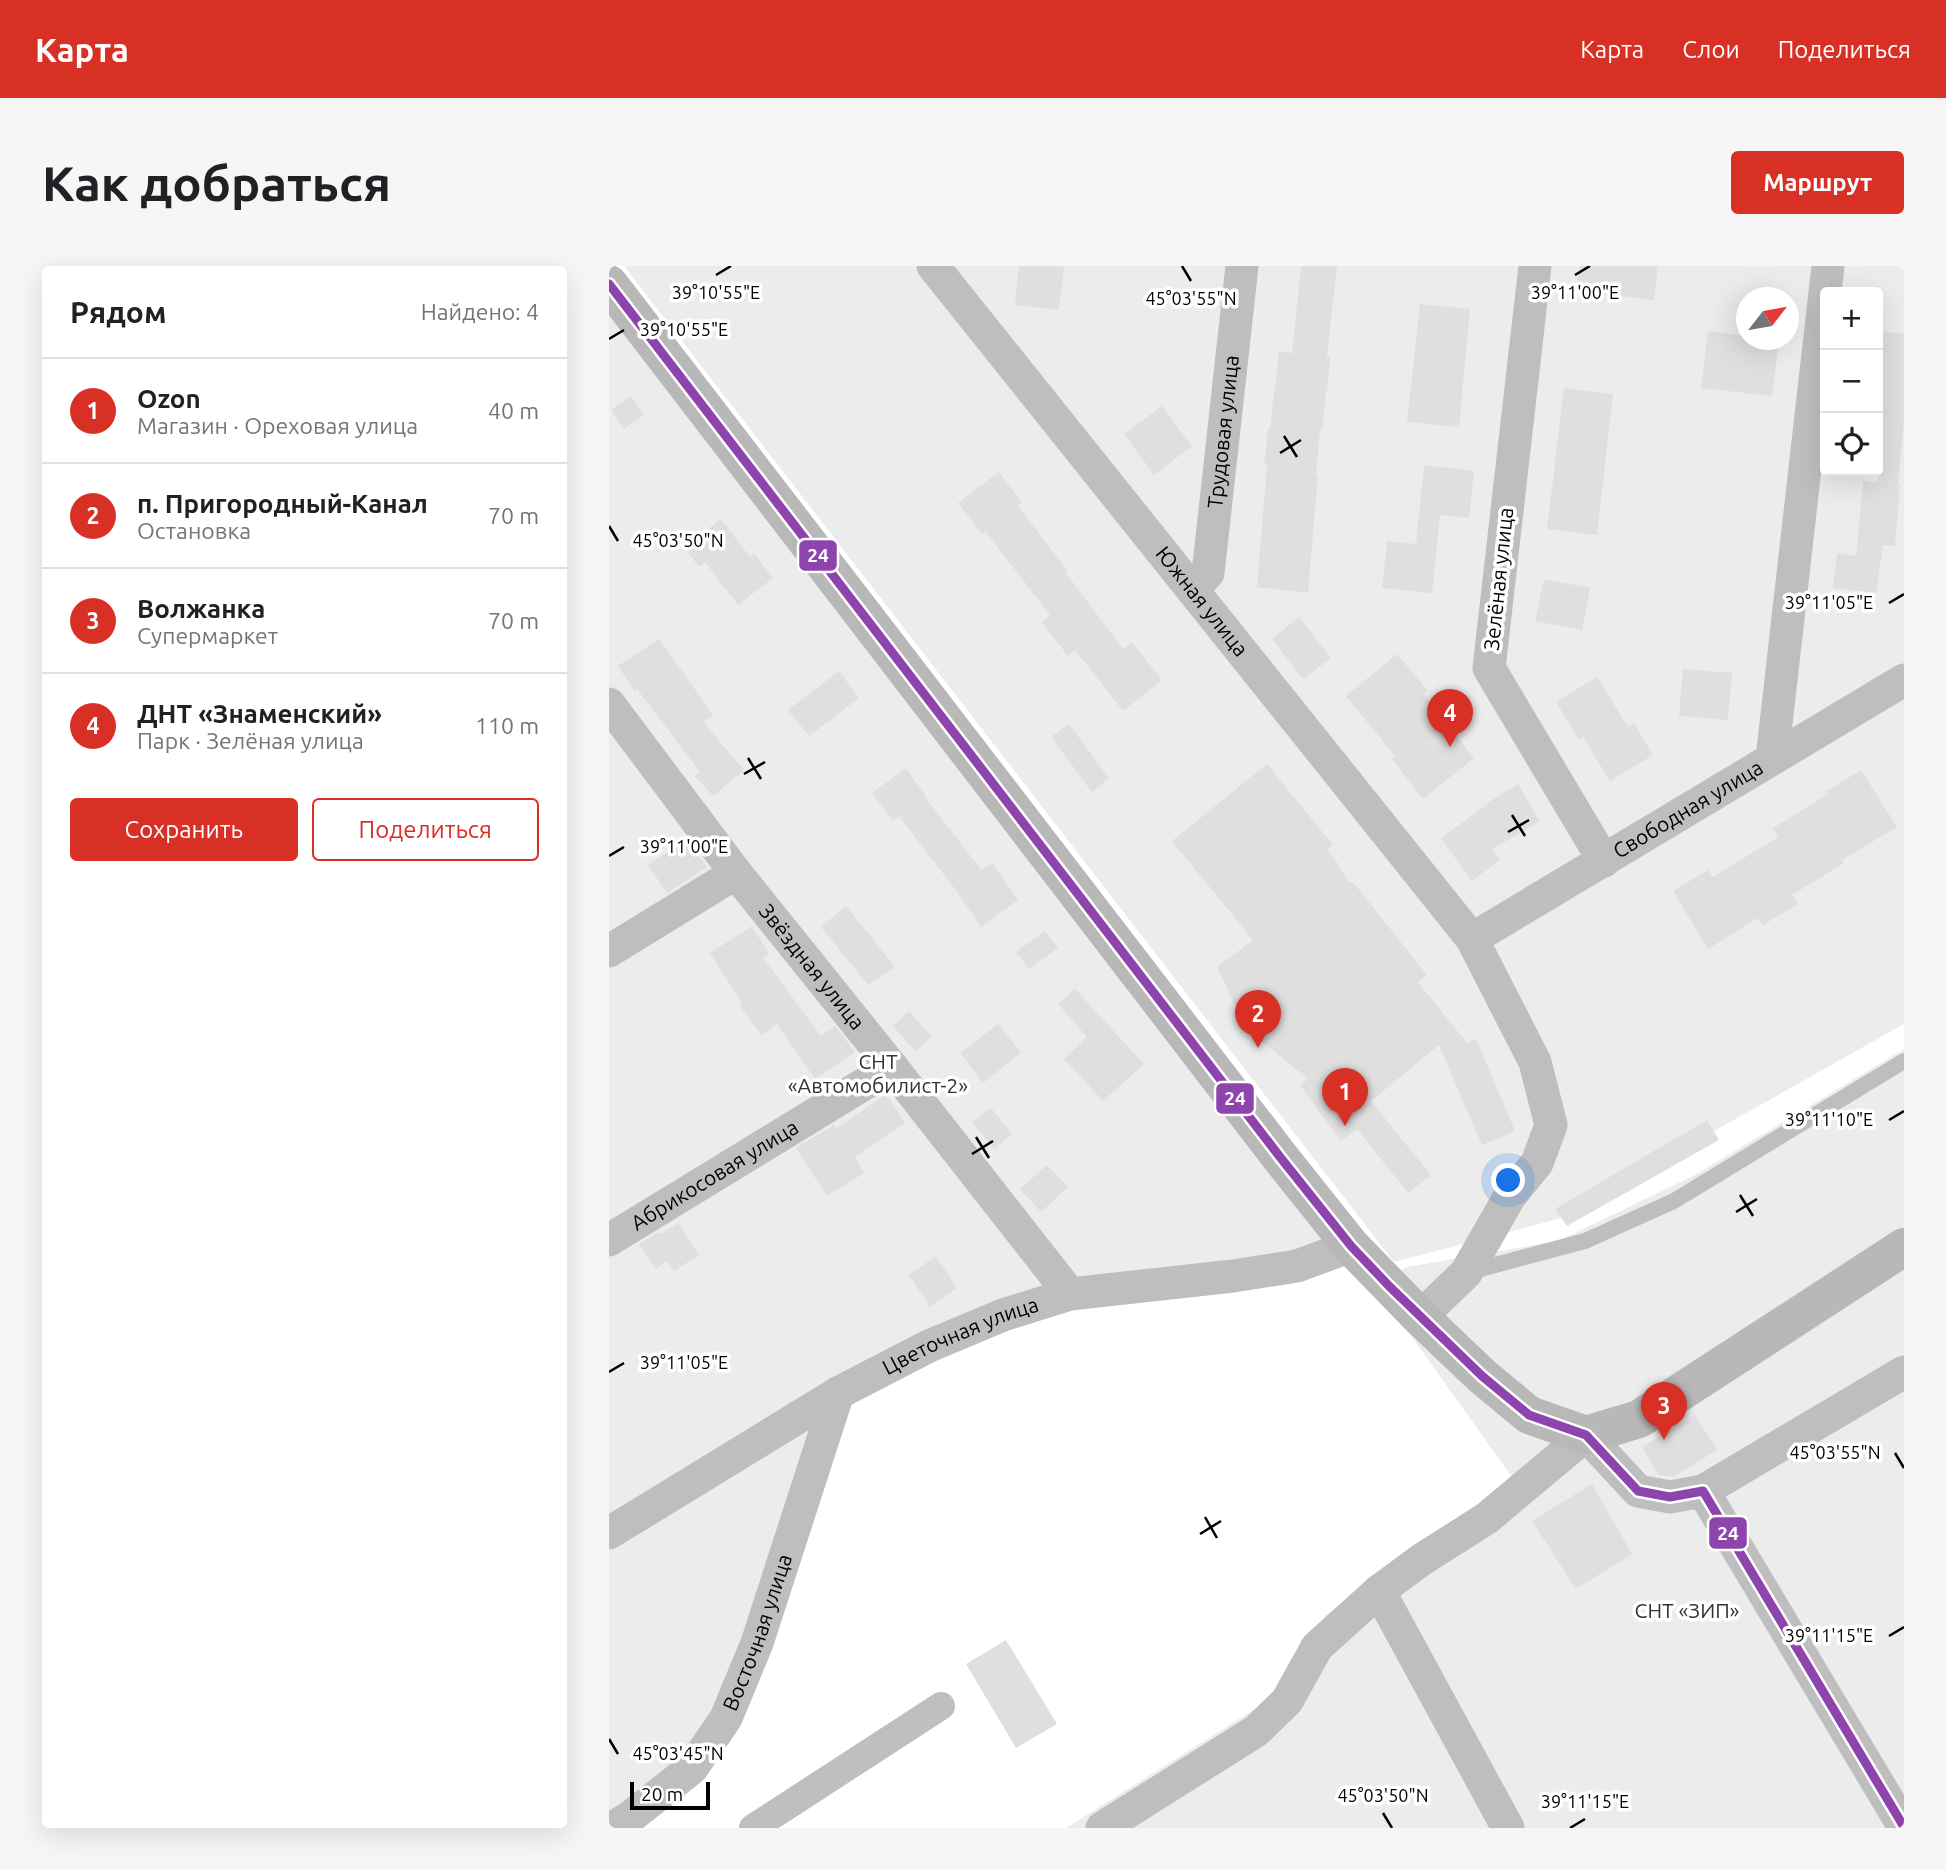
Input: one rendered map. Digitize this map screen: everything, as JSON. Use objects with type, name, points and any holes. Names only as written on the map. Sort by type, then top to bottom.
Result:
[{"type":"street","name":"Трудовая улица","points":[[1193,589],[1208,573],[1243,266]]},
{"type":"street","name":"Зелёная улица","points":[[1535,266],[1489,668],[1604,861]]},
{"type":"street","points":[[1772,759],[1828,266]]},
{"type":"street","name":"Южная улица","points":[[935,267],[1472,939],[1535,1062],[1551,1125],[1537,1163],[1510,1196],[1466,1273],[1420,1317]]},
{"type":"street","points":[[609,284],[1272,1146],[1352,1246],[1420,1317],[1482,1376],[1529,1415],[1586,1434],[1638,1491],[1670,1497],[1703,1491],[1904,1372]]},
{"type":"street","name":"Свободная улица","points":[[1472,939],[1904,680]]},
{"type":"street","name":"Звёздная улица","points":[[609,704],[736,873],[1070,1294]]},
{"type":"street","points":[[609,951],[736,873]]},
{"type":"street","name":"Абрикосовая улица","points":[[609,1240],[892,1067]]},
{"type":"street","name":"Цветочная улица","points":[[609,1533],[838,1392],[929,1346],[1003,1315],[1070,1294],[1297,1266],[1352,1246]]},
{"type":"street","points":[[1102,1828],[1256,1731],[1287,1702],[1317,1647],[1379,1591],[1421,1560],[1487,1518],[1586,1434],[1639,1419],[1904,1247]]},
{"type":"street","name":"Восточная улица","points":[[612,1828],[629,1818],[692,1768],[726,1718],[757,1643],[838,1392]]},
{"type":"street","points":[[1703,1491],[1904,1827]]},
{"type":"street","points":[[1379,1591],[1509,1828]]},
{"type":"lane","points":[[1466,1273],[1585,1241],[1674,1201],[1904,1061]]},
{"type":"green space","points":[[624,266],[1904,266],[1904,1024],[1558,1219],[1394,1262]]},
{"type":"green space","name":"СНТ «Автомобилист-2»","points":[[609,284],[1351,1246],[1070,1294],[838,1393],[726,1718],[609,1828]]},
{"type":"green space","name":"СНТ «ЗИП»","points":[[1904,1049],[1904,1828],[1066,1828],[1272,1698],[1326,1615],[1514,1480],[1374,1284],[1407,1267],[1558,1241],[1695,1175]]},
{"type":"building","points":[[1019,266],[1064,266],[1059,310],[1015,305]]},
{"type":"building","points":[[1301,266],[1337,266],[1327,356],[1330,357],[1327,392],[1316,475],[1308,593],[1257,587],[1268,429],[1279,352],[1292,353]]},
{"type":"building","points":[[1579,266],[1658,266],[1654,300],[1576,291]]},
{"type":"building","points":[[1420,304],[1470,309],[1459,427],[1407,422]]},
{"type":"building","points":[[1708,331],[1736,335],[1736,350],[1778,350],[1772,396],[1701,388]]},
{"type":"building","points":[[1883,332],[1904,334],[1904,420],[1895,546],[1883,545],[1876,594],[1833,588],[1837,553],[1856,556],[1863,481],[1878,482],[1878,476],[1883,476]]},
{"type":"building","points":[[1564,388],[1613,394],[1597,535],[1547,529]]},
{"type":"building","points":[[631,396],[644,415],[624,429],[611,410]]},
{"type":"building","points":[[1162,406],[1192,446],[1154,475],[1124,434]]},
{"type":"building","points":[[1424,465],[1474,471],[1469,518],[1440,515],[1432,593],[1382,588],[1387,541],[1416,544]]},
{"type":"building","points":[[999,472],[1022,503],[1018,506],[1123,649],[1132,642],[1162,680],[1123,711],[1075,650],[1068,656],[1042,622],[1050,615],[985,531],[982,534],[958,503]]},
{"type":"building","points":[[721,519],[750,557],[754,553],[773,578],[738,605],[705,562],[699,567],[684,547]]},
{"type":"building","points":[[1544,579],[1590,588],[1582,630],[1535,621]]},
{"type":"building","points":[[1299,617],[1331,658],[1303,679],[1272,639]]},
{"type":"building","points":[[659,639],[713,715],[703,722],[744,770],[713,796],[695,776],[700,772],[637,689],[634,691],[618,666]]},
{"type":"building","points":[[1397,654],[1428,691],[1424,694],[1474,758],[1423,799],[1392,759],[1395,756],[1346,696]]},
{"type":"building","points":[[1683,669],[1732,673],[1728,720],[1679,716]]},
{"type":"building","points":[[839,671],[859,698],[809,736],[788,710]]},
{"type":"building","points":[[1597,677],[1628,727],[1634,723],[1653,755],[1610,781],[1583,737],[1579,739],[1556,702]]},
{"type":"building","points":[[1069,724],[1109,778],[1092,792],[1051,737]]},
{"type":"building","points":[[1267,764],[1333,845],[1327,850],[1350,883],[1353,882],[1427,975],[1418,982],[1467,1043],[1476,1039],[1515,1131],[1482,1145],[1439,1045],[1371,1101],[1431,1175],[1408,1193],[1357,1129],[1341,1141],[1300,1085],[1308,1079],[1246,1028],[1217,967],[1253,940],[1172,841]]},
{"type":"building","points":[[906,768],[981,870],[992,863],[1018,900],[981,927],[899,816],[893,821],[872,793]]},
{"type":"building","points":[[1861,770],[1897,827],[1842,860],[1844,863],[1792,895],[1798,904],[1763,925],[1758,918],[1708,949],[1673,891],[1708,870],[1713,877],[1778,837],[1773,828]]},
{"type":"building","points":[[1518,784],[1540,821],[1492,849],[1500,860],[1472,881],[1441,838],[1487,803]]},
{"type":"building","points":[[686,839],[707,867],[667,893],[648,865]]},
{"type":"building","points":[[846,906],[895,967],[868,985],[821,927]]},
{"type":"building","points":[[752,926],[769,954],[763,958],[821,1036],[835,1026],[855,1052],[815,1079],[777,1024],[762,1035],[739,1005],[742,1003],[710,953]]},
{"type":"building","points":[[1045,931],[1058,948],[1029,969],[1016,952]]},
{"type":"building","points":[[1075,989],[1144,1064],[1103,1101],[1064,1059],[1087,1037],[1058,1004]]},
{"type":"building","points":[[909,1011],[932,1037],[915,1051],[893,1026]]},
{"type":"building","points":[[998,1024],[1021,1053],[983,1083],[960,1053]]},
{"type":"building","points":[[886,1094],[905,1123],[855,1157],[864,1173],[827,1196],[796,1148],[834,1125],[836,1129]]},
{"type":"building","points":[[991,1108],[1012,1134],[994,1149],[972,1122]]},
{"type":"building","points":[[1707,1120],[1719,1140],[1567,1226],[1555,1209]]},
{"type":"building","points":[[1047,1165],[1068,1187],[1041,1212],[1020,1189]]},
{"type":"building","points":[[678,1223],[699,1255],[674,1271],[667,1261],[656,1269],[639,1244]]},
{"type":"building","points":[[936,1256],[957,1288],[930,1307],[909,1275]]},
{"type":"building","points":[[1695,1415],[1717,1450],[1673,1477],[1659,1475],[1642,1447]]},
{"type":"building","points":[[1592,1484],[1632,1554],[1576,1589],[1532,1521]]},
{"type":"building","points":[[1006,1640],[1057,1724],[1016,1748],[966,1664]]},
{"type":"waterway","points":[[753,1828],[941,1706]]},
{"type":"transit line","name":"24","points":[[609,284],[1351,1246],[1482,1376],[1529,1415],[1586,1435],[1638,1491],[1670,1497],[1703,1491],[1904,1827]]},
{"type":"place","name":"ДНТ «Знаменский»","points":[[1450,747]]},
{"type":"place","name":"п. Пригородный-Канал","points":[[1258,1048]]},
{"type":"place","name":"Ozon","points":[[1345,1126]]},
{"type":"place","name":"Волжанка","points":[[1664,1440]]}]
